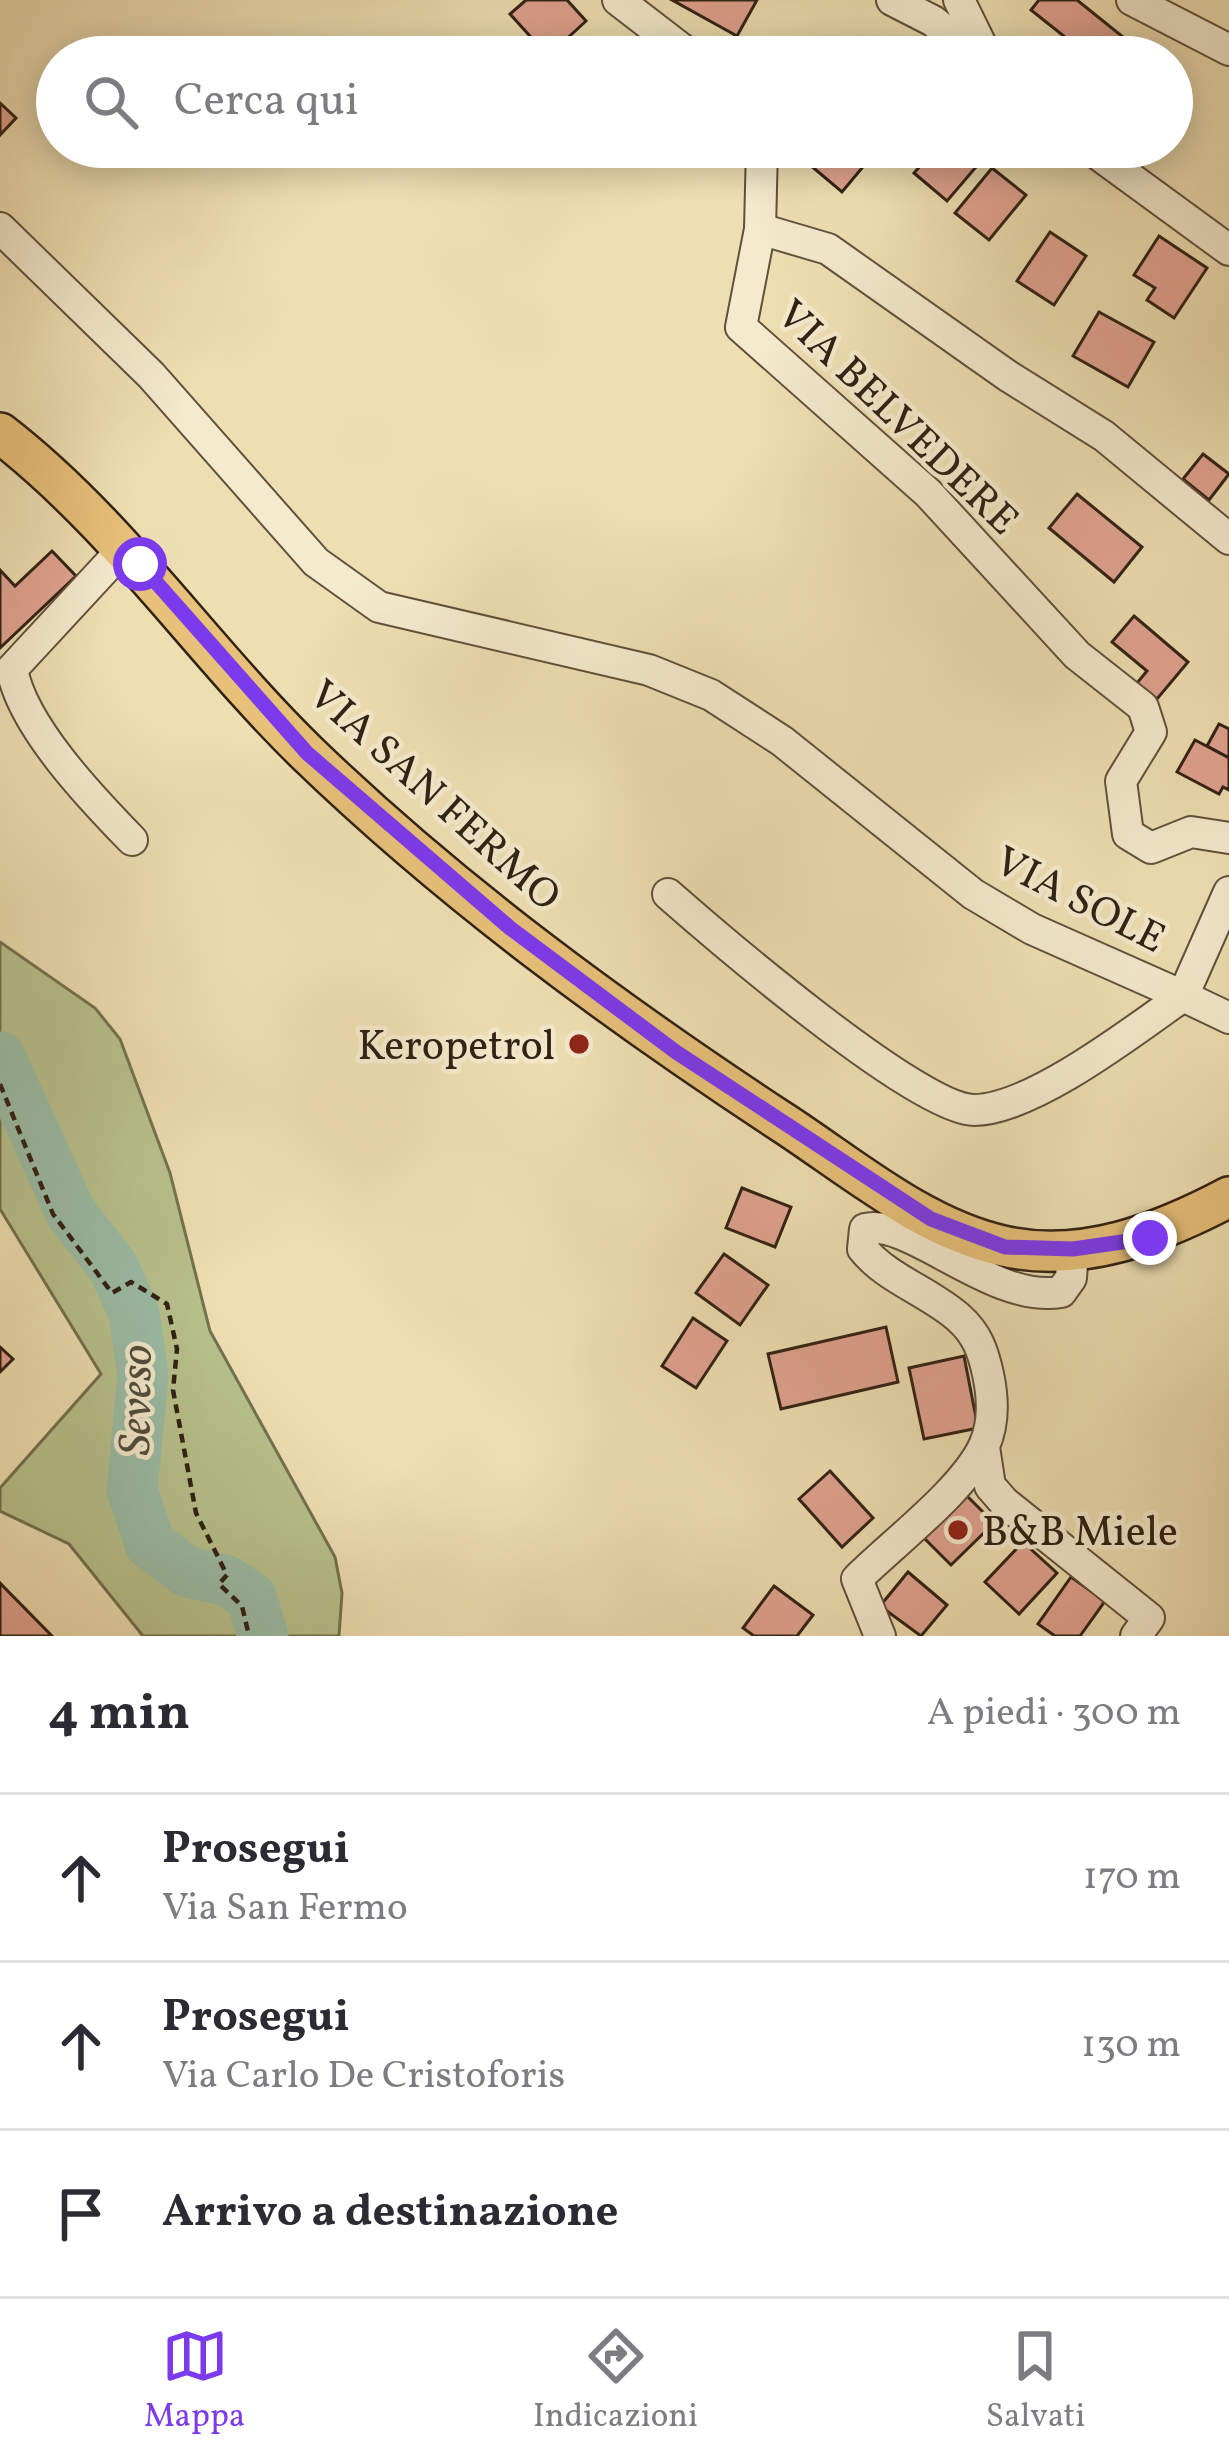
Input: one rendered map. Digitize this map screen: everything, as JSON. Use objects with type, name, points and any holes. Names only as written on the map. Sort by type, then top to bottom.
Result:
[{"type":"main road","name":"VIA SAN FERMO","points":[[0,433],[124,548],[307,753],[510,928],[676,1052],[931,1219],[1005,1247],[1073,1249],[1150,1238],[1229,1197]]},
{"type":"street","points":[[618,0],[665,36]]},
{"type":"street","points":[[892,0],[953,36]]},
{"type":"street","points":[[959,0],[974,36]]},
{"type":"street","points":[[1132,0],[1229,50]]},
{"type":"street","points":[[760,229],[761,168]]},
{"type":"street","points":[[1115,168],[1229,250]]},
{"type":"street","name":"VIA SOLE","points":[[0,228],[151,375],[316,562],[379,607],[649,670],[711,694],[832,781],[973,894],[1032,929],[1183,996]]},
{"type":"street","name":"VIA BELVEDERE","points":[[1229,539],[1104,436],[1008,376],[828,249],[760,229],[741,326],[928,493],[1078,655],[1143,707],[1151,732],[1121,781],[1128,834],[1151,848],[1191,832],[1229,838]]},
{"type":"street","points":[[124,548],[12,669],[15,687],[63,762],[132,840]]},
{"type":"street","points":[[668,894],[776,988],[919,1087],[973,1110],[1018,1096],[1076,1069],[1183,996],[1229,892]]},
{"type":"street","points":[[1183,996],[1229,1018]]},
{"type":"street","points":[[1073,1249],[1071,1279],[1061,1292],[1045,1295],[989,1280],[892,1231],[865,1229],[862,1249],[946,1307],[974,1334],[991,1399],[984,1447],[991,1486],[1004,1502],[1149,1618],[1136,1636]]},
{"type":"street","points":[[880,1636],[857,1579],[959,1479],[984,1447]]},
{"type":"path","points":[[0,1084],[53,1214],[112,1293],[131,1282],[167,1304],[177,1349],[173,1390],[196,1513],[227,1575],[219,1584],[242,1606],[249,1636]]},
{"type":"green space","points":[[0,942],[95,1008],[120,1039],[170,1173],[210,1331],[335,1557],[342,1593],[339,1636],[143,1636],[69,1544],[0,1511],[0,1488],[101,1374],[0,1209]]},
{"type":"building","points":[[526,0],[567,0],[586,21],[570,36],[530,36],[510,14]]},
{"type":"building","points":[[672,0],[757,0],[737,36]]},
{"type":"building","points":[[1039,0],[1077,0],[1122,36],[1064,36],[1031,10]]},
{"type":"building","points":[[0,103],[16,118],[0,135]]},
{"type":"building","points":[[814,168],[862,168],[842,192]]},
{"type":"building","points":[[918,168],[975,168],[947,201],[914,173]]},
{"type":"building","points":[[992,168],[1026,195],[989,240],[955,213]]},
{"type":"building","points":[[1050,232],[1086,256],[1054,305],[1017,281]]},
{"type":"building","points":[[1159,236],[1207,268],[1174,318],[1147,300],[1155,288],[1134,275]]},
{"type":"building","points":[[1099,312],[1154,342],[1128,387],[1073,356]]},
{"type":"building","points":[[1203,454],[1229,474],[1209,500],[1183,479]]},
{"type":"building","points":[[1077,494],[1142,547],[1114,582],[1049,528]]},
{"type":"building","points":[[52,551],[76,576],[0,648],[0,570],[15,586]]},
{"type":"building","points":[[1134,616],[1188,662],[1157,699],[1137,683],[1147,671],[1112,642]]},
{"type":"building","points":[[1219,724],[1229,729],[1229,758],[1207,746]]},
{"type":"building","points":[[1195,740],[1229,758],[1229,790],[1223,787],[1219,794],[1177,772]]},
{"type":"building","points":[[742,1188],[791,1207],[775,1247],[726,1228]]},
{"type":"building","points":[[724,1254],[768,1285],[740,1325],[696,1293]]},
{"type":"building","points":[[693,1318],[727,1341],[696,1388],[662,1366]]},
{"type":"building","points":[[886,1327],[898,1382],[781,1409],[768,1354]]},
{"type":"building","points":[[0,1347],[13,1359],[0,1372]]},
{"type":"building","points":[[964,1356],[978,1428],[924,1439],[909,1368]]},
{"type":"building","points":[[830,1471],[873,1518],[842,1547],[799,1499]]},
{"type":"building","name":"B&B Miele","points":[[966,1495],[994,1523],[951,1565],[923,1537]]},
{"type":"building","points":[[1023,1542],[1057,1573],[1019,1614],[985,1582]]},
{"type":"building","points":[[908,1572],[947,1605],[921,1636],[880,1606]]},
{"type":"building","points":[[1071,1577],[1105,1601],[1080,1636],[1055,1636],[1038,1624]]},
{"type":"building","points":[[0,1583],[52,1636],[0,1636]]},
{"type":"building","points":[[774,1586],[813,1615],[797,1636],[754,1636],[743,1628]]},
{"type":"waterway","name":"Seveso","points":[[0,1057],[71,1213],[113,1267],[134,1313],[143,1376],[132,1490],[150,1544],[187,1572],[225,1580],[251,1597],[263,1636]]},
{"type":"place","name":"Keropetrol","points":[[579,1044]]},
{"type":"place","name":"B&B Miele","points":[[958,1530]]},
{"type":"route","points":[[140,564],[307,753],[510,928],[676,1052],[931,1219],[1005,1247],[1073,1249],[1150,1238]]}]
